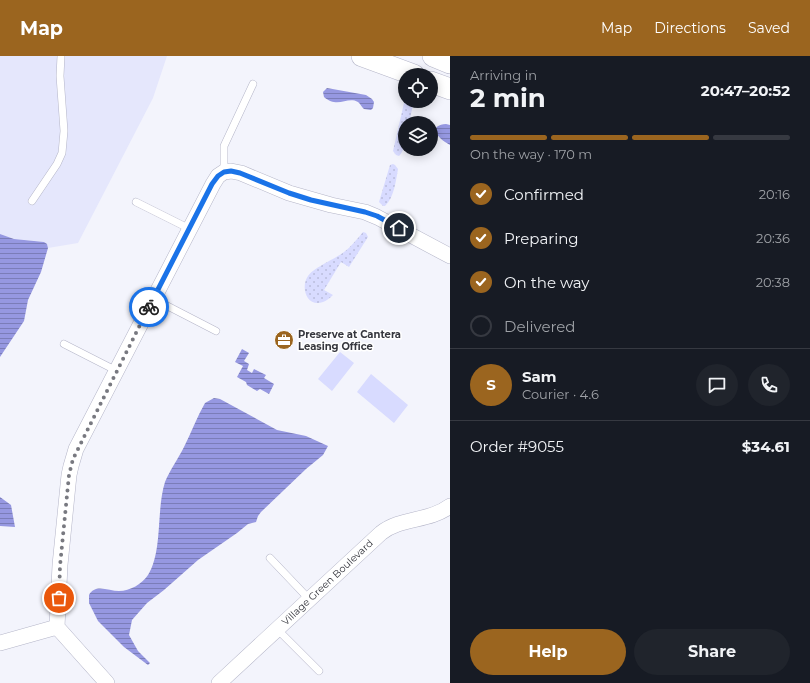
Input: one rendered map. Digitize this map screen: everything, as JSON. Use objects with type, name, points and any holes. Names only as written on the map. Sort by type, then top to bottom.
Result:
[{"type":"main road","points":[[362,56],[398,69]]},
{"type":"main road","points":[[438,85],[450,89]]},
{"type":"street","points":[[107,683],[57,627],[60,566],[71,466],[76,449],[212,184],[218,176],[224,172],[231,171],[240,173],[289,193],[377,216],[450,256]]},
{"type":"street","name":"Village Green Boulevard","points":[[218,683],[369,542],[384,530],[402,523],[437,514],[450,506]]},
{"type":"street","points":[[0,643],[57,627]]},
{"type":"lane","points":[[32,201],[57,164],[62,153],[64,131],[60,76],[61,56]]},
{"type":"lane","points":[[224,172],[224,146],[253,84]]},
{"type":"lane","points":[[136,202],[190,229]]},
{"type":"lane","points":[[154,299],[216,331]]},
{"type":"lane","points":[[64,344],[116,371]]},
{"type":"lane","points":[[270,558],[309,599]]},
{"type":"lane","points":[[277,628],[319,672]]},
{"type":"shaded area","points":[[0,56],[167,56],[153,98],[78,243],[48,248],[44,242],[14,239],[0,234]]},
{"type":"shaded area","points":[[403,108],[412,108],[411,116],[401,116]]},
{"type":"shaded area","points":[[398,129],[398,156],[393,151]]},
{"type":"shaded area","points":[[393,164],[398,169],[393,194],[388,203],[383,206],[379,202],[390,165]]},
{"type":"shaded area","points":[[363,232],[366,233],[368,237],[349,267],[341,262],[324,290],[333,295],[323,302],[317,303],[309,299],[305,291],[308,276],[314,270],[347,250]]},
{"type":"shaded area","points":[[340,352],[354,363],[332,391],[318,379]]},
{"type":"shaded area","points":[[371,374],[408,405],[394,423],[357,392]]},
{"type":"water","points":[[327,88],[366,95],[374,102],[373,108],[371,110],[364,109],[358,102],[350,100],[334,102],[329,100],[324,97],[323,92]]},
{"type":"water","points":[[450,125],[450,145],[438,136],[438,126]]},
{"type":"water","points":[[0,234],[14,239],[44,242],[47,244],[48,248],[41,272],[28,300],[24,321],[0,357]]},
{"type":"water","points":[[242,349],[249,353],[244,361],[249,364],[247,370],[252,373],[254,369],[266,375],[264,378],[274,384],[269,394],[260,389],[257,391],[237,377],[243,366],[235,362]]},
{"type":"water","points":[[214,398],[220,399],[277,430],[306,436],[328,446],[323,455],[261,512],[256,522],[248,524],[198,560],[147,603],[132,620],[129,635],[138,651],[150,663],[148,665],[124,647],[98,621],[89,603],[89,595],[92,591],[98,588],[119,591],[127,590],[139,584],[148,575],[156,554],[162,493],[165,482],[205,403]]},
{"type":"water","points":[[0,497],[11,505],[15,527],[0,526]]},
{"type":"way so far","points":[[59,598],[60,566],[69,475],[76,449],[149,307]]},
{"type":"place","name":"Preserve at Cantera Leasing Office","points":[[284,340]]},
{"type":"route","points":[[149,307],[212,184],[218,176],[224,172],[231,171],[240,173],[289,193],[311,200],[365,212],[377,216],[399,228]]}]
